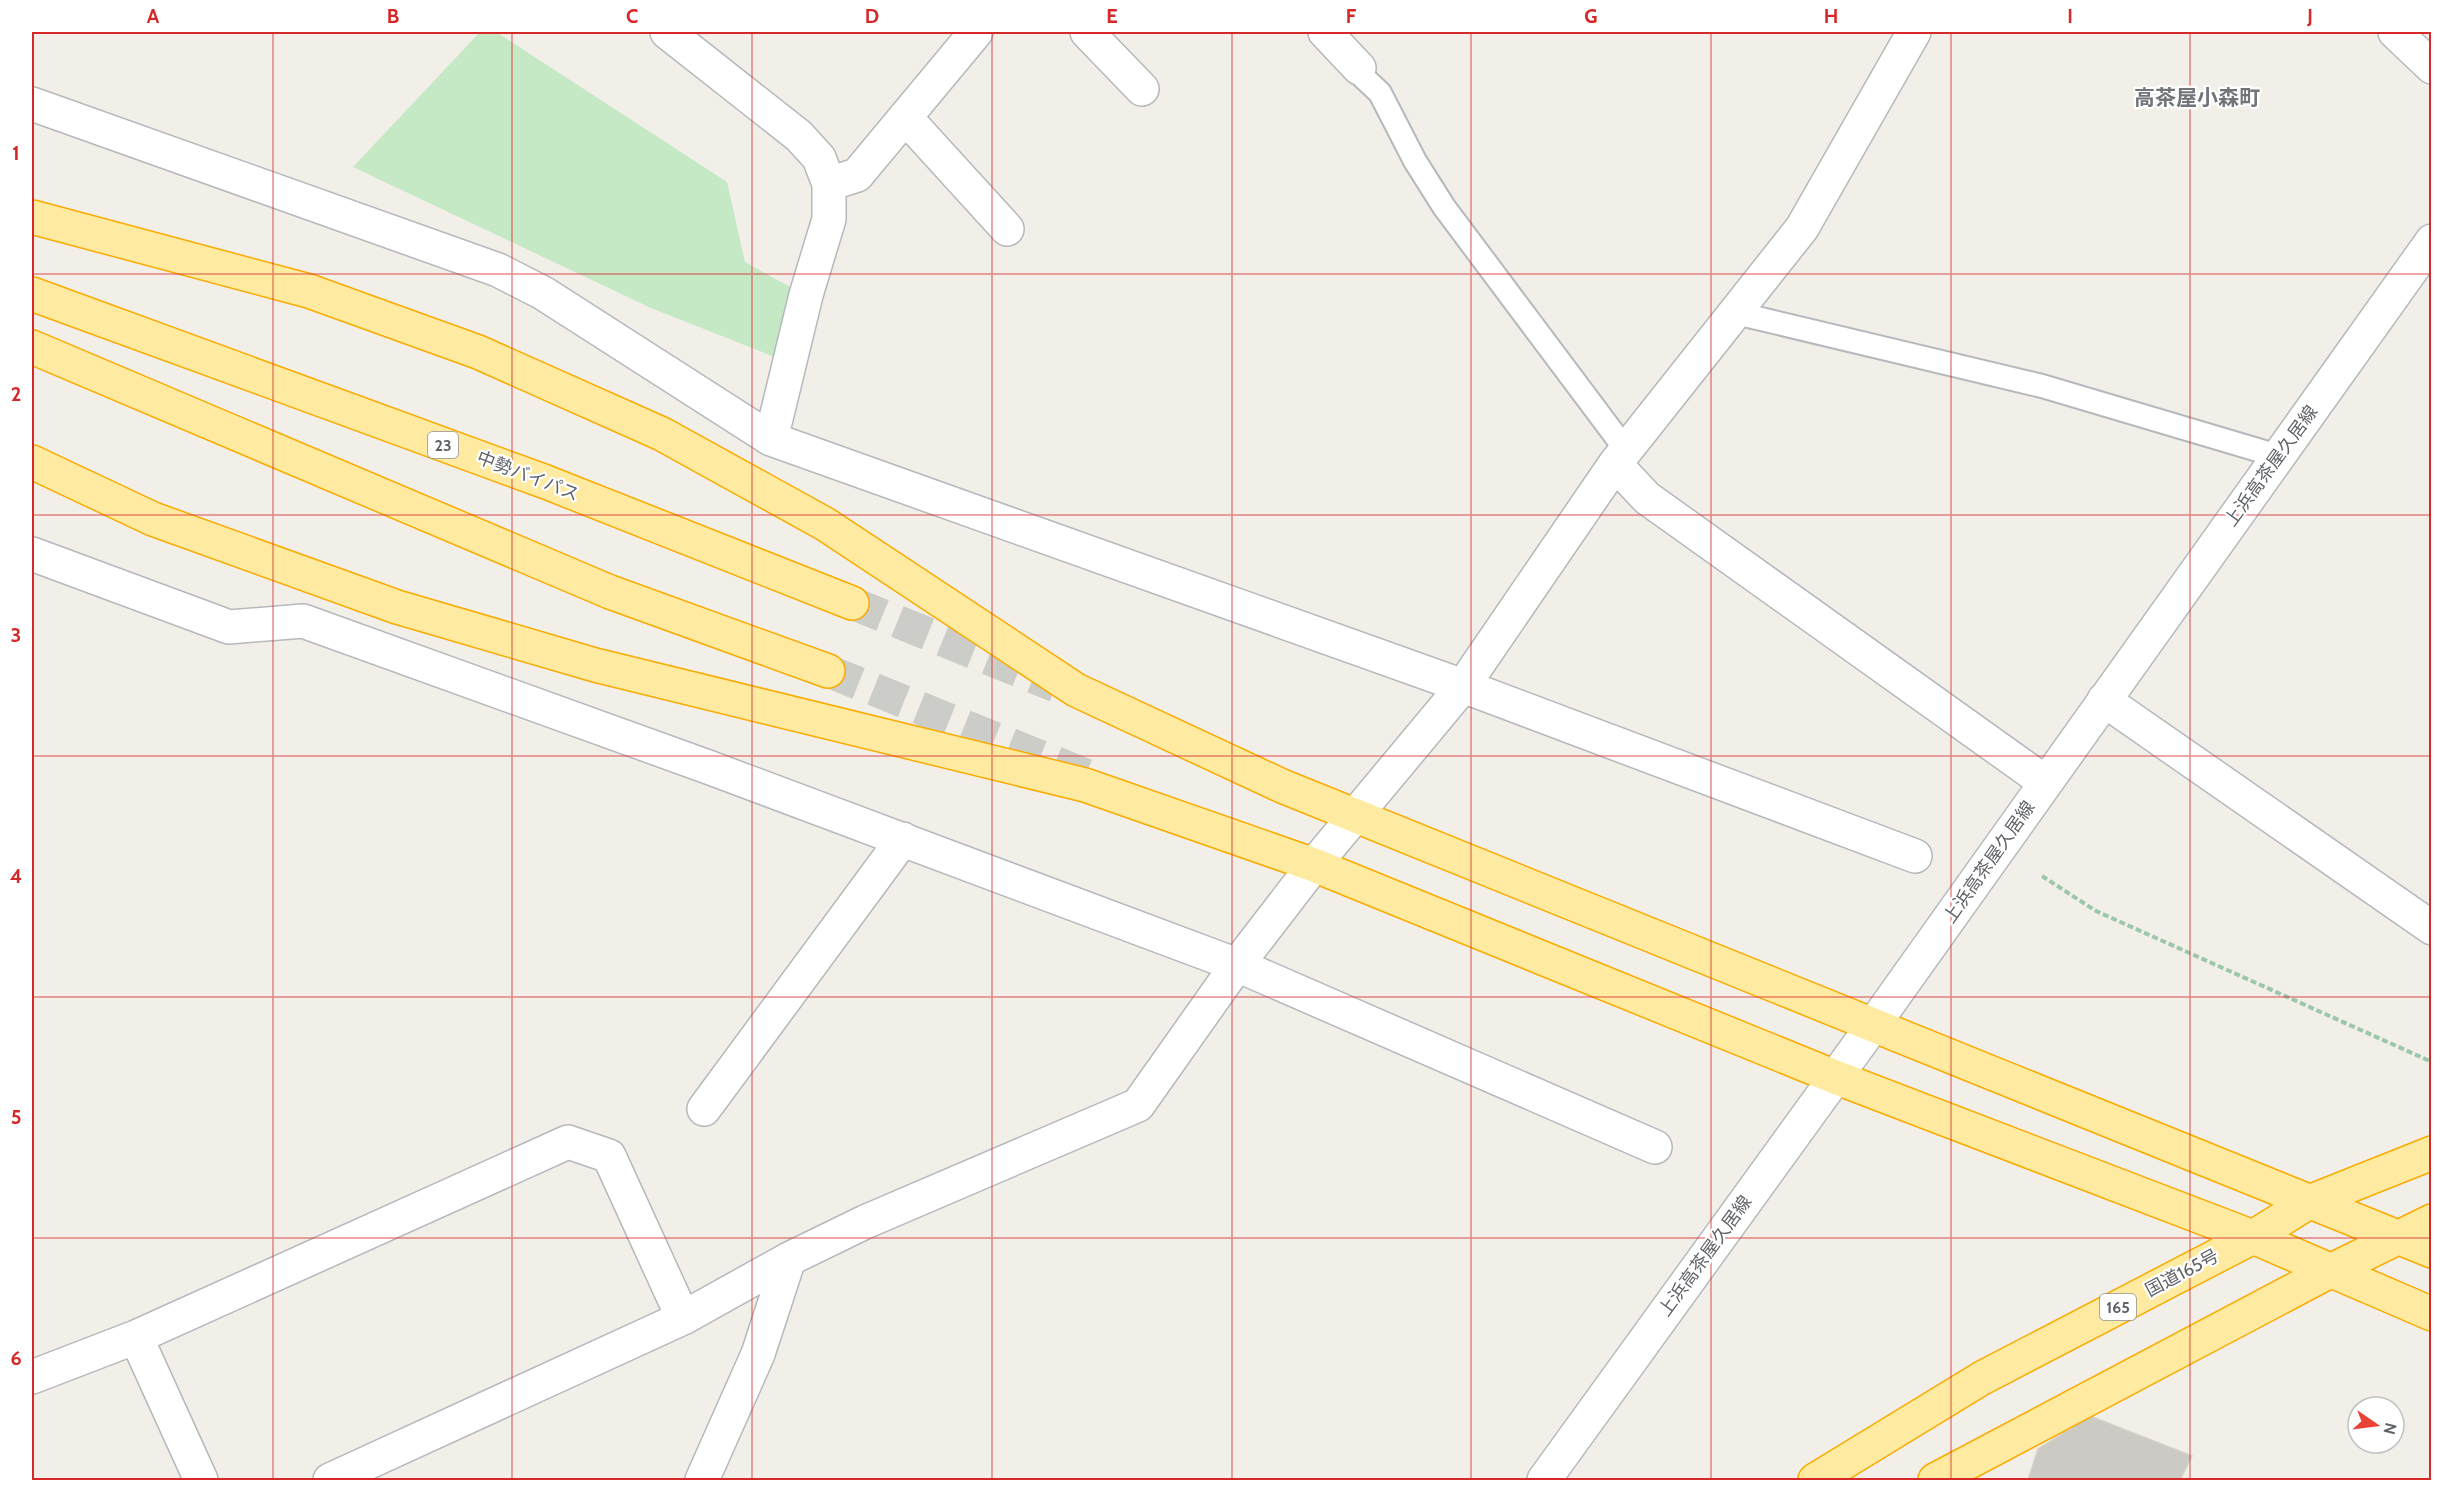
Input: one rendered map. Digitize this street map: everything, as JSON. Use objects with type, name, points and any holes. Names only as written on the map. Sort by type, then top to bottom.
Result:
[{"type":"highway","points":[[32,217],[309,291],[478,352],[662,434],[825,524],[1076,690],[1282,786],[2432,1251]]},
{"type":"highway","name":"中勢バイパス","points":[[32,294],[546,482],[852,603]]},
{"type":"highway","points":[[32,347],[610,592],[828,671]]},
{"type":"highway","points":[[32,462],[153,519],[397,607],[595,665],[1085,784],[1314,865],[1835,1077],[2253,1237],[2432,1314]]},
{"type":"highway","name":"国道165号","points":[[1815,1480],[1982,1378],[2253,1237],[2309,1202],[2432,1153]]},
{"type":"highway","points":[[1935,1480],[2330,1271],[2432,1221]]},
{"type":"street","points":[[667,32],[800,136],[819,158],[829,184],[829,219],[806,294],[771,440]]},
{"type":"street","points":[[829,184],[857,175],[976,32]]},
{"type":"street","points":[[1087,32],[1142,89]]},
{"type":"street","points":[[1324,32],[1359,68]]},
{"type":"street","points":[[330,1480],[683,1318],[789,1259],[865,1222],[1138,1106],[1237,964],[1314,865],[1463,686],[1621,457],[1802,228],[1914,32]]},
{"type":"street","points":[[2396,32],[2432,67]]},
{"type":"street","points":[[32,104],[498,270],[543,293],[771,440],[1463,686],[1915,856]]},
{"type":"street","points":[[905,117],[1007,229]]},
{"type":"street","name":"上浜高茶屋久居線","points":[[1544,1480],[1874,1024],[2432,242]]},
{"type":"street","points":[[1621,457],[1647,498],[2045,782]]},
{"type":"street","points":[[32,554],[229,627],[303,621],[903,839],[1237,964],[1655,1147]]},
{"type":"street","points":[[2104,700],[2432,928]]},
{"type":"street","points":[[704,1109],[903,839]]},
{"type":"street","points":[[32,1377],[136,1337],[568,1142],[609,1156],[683,1318]]},
{"type":"street","points":[[702,1480],[758,1354],[789,1259]]},
{"type":"street","points":[[136,1337],[201,1480]]},
{"type":"lane","points":[[1359,68],[1362,76],[1380,93],[1415,161],[1444,207],[1621,457]]},
{"type":"lane","points":[[1736,313],[2042,386],[2278,456]]},
{"type":"path","points":[[2042,876],[2096,911],[2432,1062]]},
{"type":"green space","points":[[480,32],[496,32],[727,182],[745,262],[792,288],[782,360],[651,308],[353,167]]},
{"type":"building","points":[[2090,1416],[2192,1456],[2180,1480],[2028,1480],[2038,1449]]},
{"type":"tunnel","points":[[852,603],[1056,686]]},
{"type":"tunnel","points":[[828,671],[1086,775]]},
{"type":"district","name":"高茶屋小森町","points":[[2197,97]]}]
